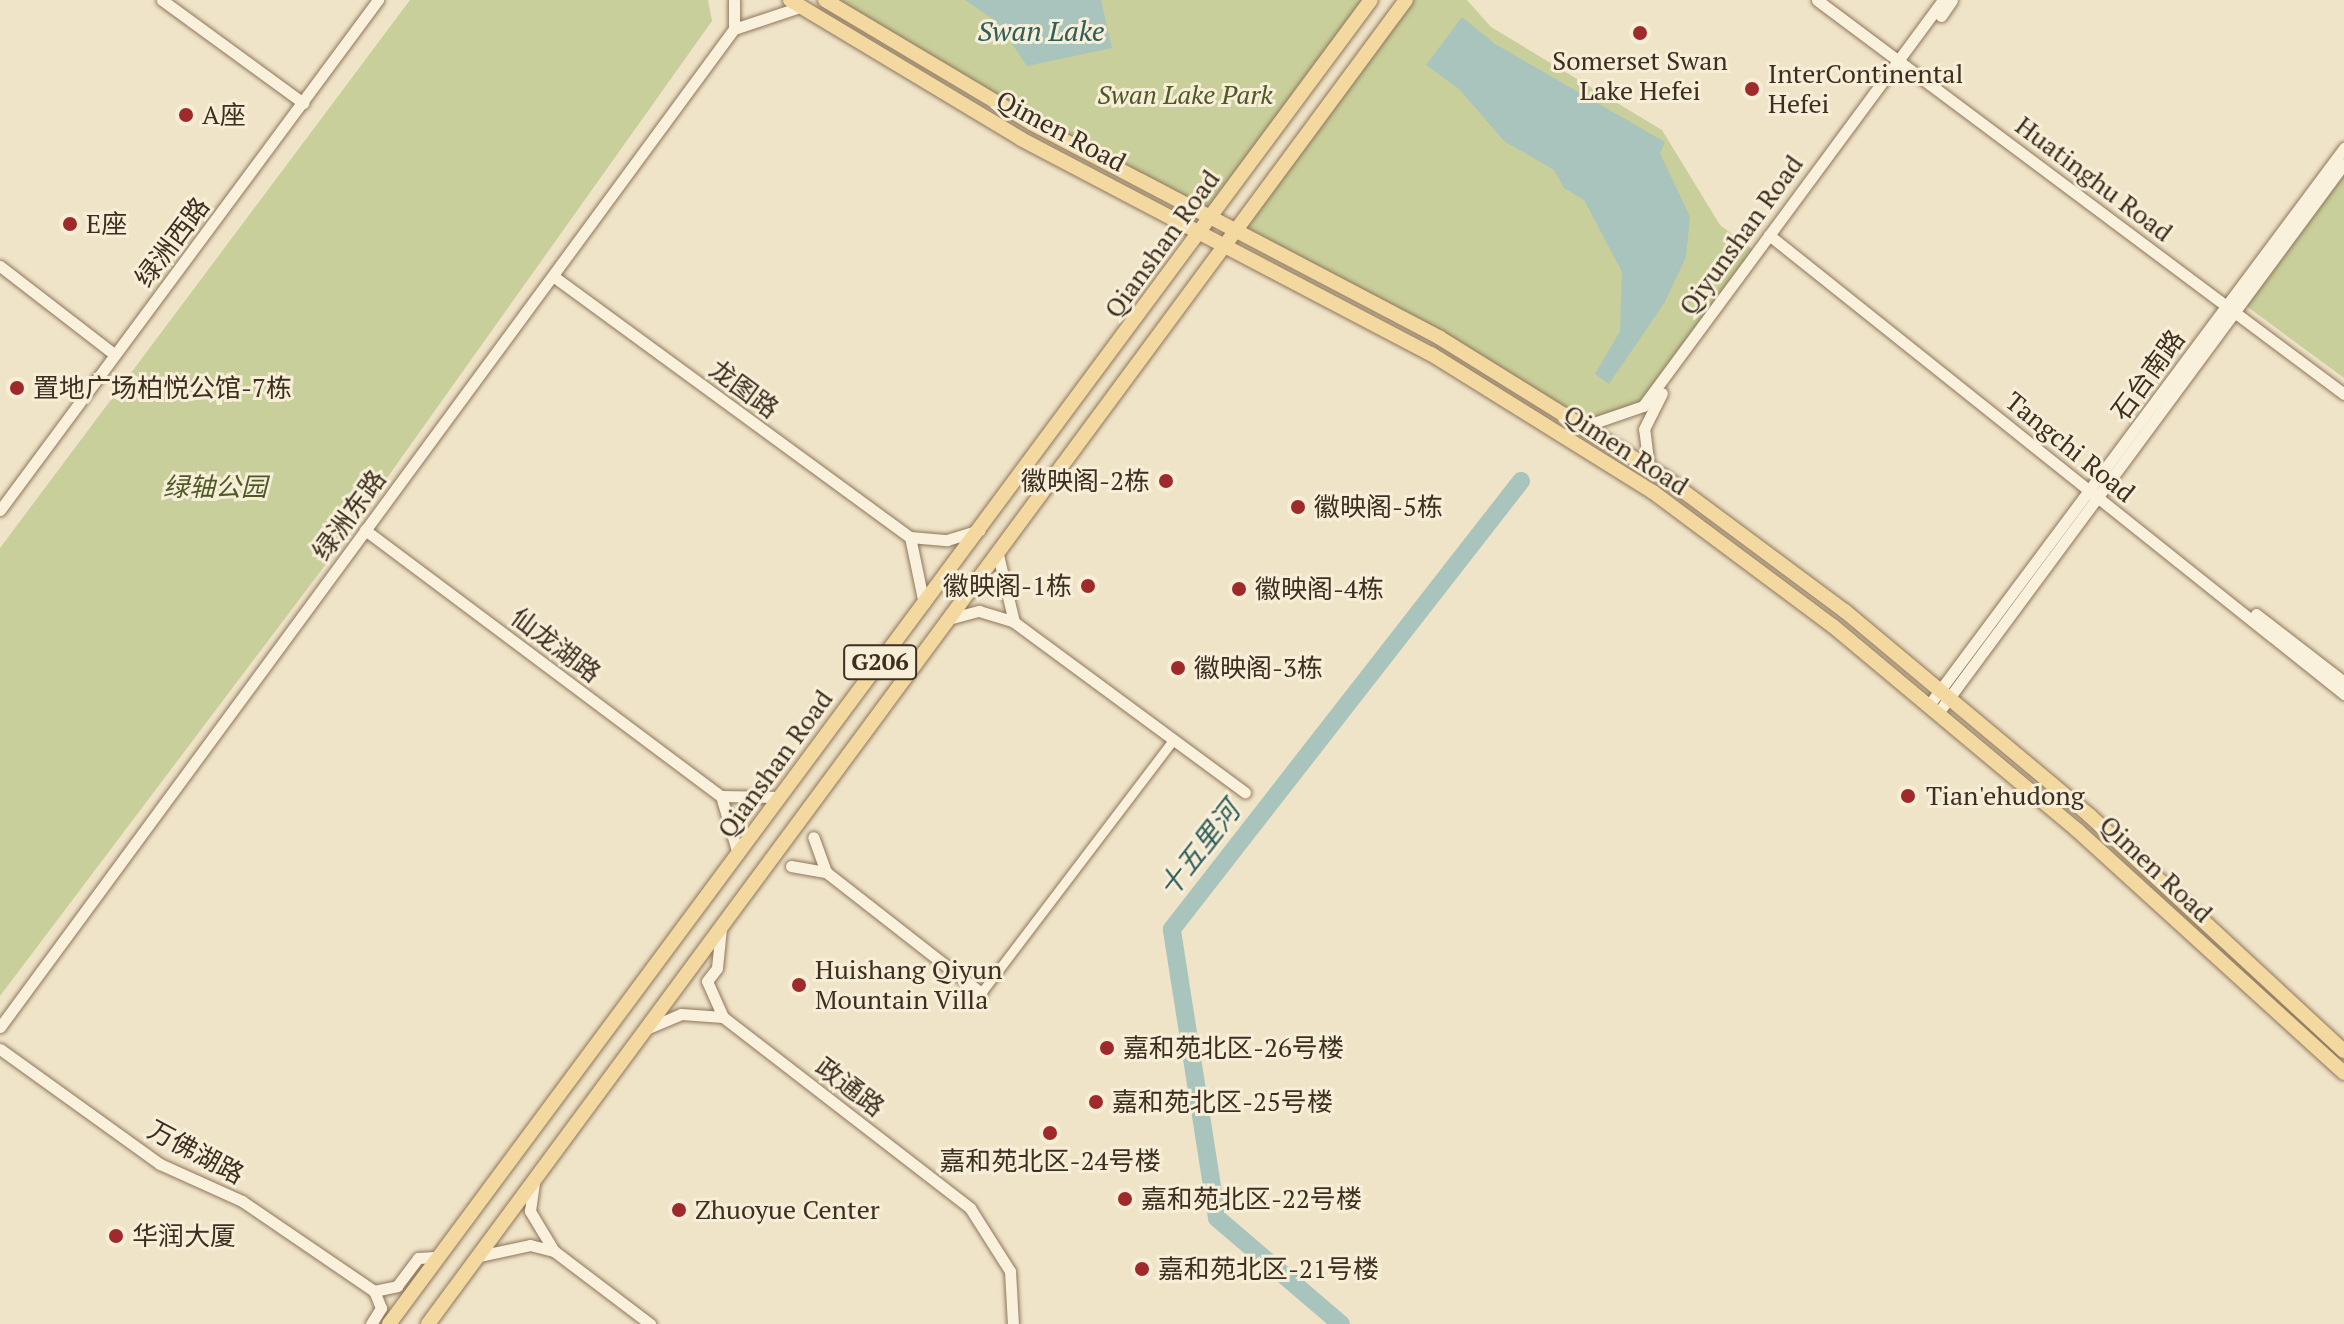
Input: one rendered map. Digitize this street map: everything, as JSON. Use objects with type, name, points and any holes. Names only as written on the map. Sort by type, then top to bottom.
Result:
[{"type":"main road","name":"Qimen Road","points":[[825,0],[1031,123],[1239,226],[1649,468],[1945,694],[2090,816],[2344,1051]]},
{"type":"main road","name":"Qianshan Road","points":[[389,1324],[435,1257],[1371,0]]},
{"type":"main road","name":"Qianshan Road","points":[[428,1324],[1406,0]]},
{"type":"main road","name":"Qimen Road","points":[[795,3],[1021,139],[1431,354],[1653,492],[1934,709],[2344,1073]]},
{"type":"street","points":[[162,0],[303,103]]},
{"type":"street","name":"绿洲西路","points":[[0,510],[378,0]]},
{"type":"street","points":[[734,0],[734,29],[795,3]]},
{"type":"street","name":"Huatinghu Road","points":[[1817,0],[2344,394]]},
{"type":"street","name":"Qiyunshan Road","points":[[1582,427],[1643,406],[1774,235],[1943,0]]},
{"type":"street","points":[[1901,62],[1952,0]]},
{"type":"street","name":"绿洲东路","points":[[0,1027],[734,29]]},
{"type":"street","name":"石台南路","points":[[1934,709],[2344,148]]},
{"type":"street","name":"石台南路","points":[[2230,308],[2344,164]]},
{"type":"street","points":[[1649,468],[1644,429],[1653,404],[1774,235]]},
{"type":"street","name":"Tangchi Road","points":[[1774,235],[2344,694]]},
{"type":"street","points":[[0,266],[115,355]]},
{"type":"street","name":"龙图路","points":[[553,276],[910,537]]},
{"type":"street","name":"Tangchi Road","points":[[2095,491],[2344,682]]},
{"type":"street","points":[[924,604],[910,537],[947,540],[980,529]]},
{"type":"street","name":"仙龙湖路","points":[[365,530],[721,796]]},
{"type":"street","points":[[998,555],[1014,622]]},
{"type":"street","points":[[952,618],[979,611],[1014,622],[1245,792]]},
{"type":"street","points":[[791,866],[826,872],[981,993],[1172,741]]},
{"type":"street","points":[[738,854],[721,796],[779,797]]},
{"type":"street","points":[[813,837],[826,872]]},
{"type":"street","points":[[645,1029],[681,1014],[723,1017],[707,981],[717,968],[722,926]]},
{"type":"street","name":"政通路","points":[[723,1017],[951,1192],[1001,1248],[1015,1295],[1013,1324]]},
{"type":"street","name":"万佛湖路","points":[[0,1049],[160,1164],[242,1201],[374,1291]]},
{"type":"street","points":[[534,1181],[530,1211],[554,1251],[650,1324]]},
{"type":"street","points":[[479,1256],[530,1245],[554,1251]]},
{"type":"street","points":[[371,1324],[381,1308],[374,1291],[397,1286],[418,1258],[435,1257]]},
{"type":"street","points":[[435,1324],[440,1308]]},
{"type":"green space","name":"绿轴公园","points":[[410,0],[708,0],[712,21],[323,568],[0,996],[0,548]]},
{"type":"green space","name":"Swan Lake Park","points":[[825,0],[1371,0],[1213,214],[1031,123]]},
{"type":"green space","points":[[1406,0],[1467,0],[1491,27],[1662,130],[1720,225],[1756,252],[1643,406],[1582,427],[1239,226]]},
{"type":"green space","points":[[2344,164],[2344,378],[2241,302]]},
{"type":"water","name":"Swan Lake","points":[[965,0],[1101,0],[1112,48],[1027,66],[997,22]]},
{"type":"water","points":[[1462,17],[1495,44],[1665,142],[1660,153],[1690,217],[1686,257],[1665,302],[1609,384],[1595,374],[1620,331],[1622,272],[1584,200],[1564,188],[1554,170],[1504,141],[1459,89],[1426,65]]},
{"type":"waterway","name":"十五里河","points":[[1341,1324],[1217,1218],[1172,929],[1521,481]]},
{"type":"place","name":"Somerset Swan Lake Hefei","points":[[1640,33]]},
{"type":"place","name":"InterContinental Hefei","points":[[1752,89]]},
{"type":"place","name":"A座","points":[[186,115]]},
{"type":"place","name":"E座","points":[[70,224]]},
{"type":"place","name":"置地广场柏悦公馆-7栋","points":[[17,388]]},
{"type":"place","name":"徽映阁-2栋","points":[[1166,481]]},
{"type":"place","name":"徽映阁-5栋","points":[[1298,507]]},
{"type":"place","name":"徽映阁-1栋","points":[[1088,586]]},
{"type":"place","name":"徽映阁-4栋","points":[[1239,589]]},
{"type":"place","name":"徽映阁-3栋","points":[[1178,668]]},
{"type":"place","name":"Tian'ehudong","points":[[1908,796]]},
{"type":"place","name":"Huishang Qiyun Mountain Villa","points":[[799,985]]},
{"type":"place","name":"嘉和苑北区-26号楼","points":[[1107,1048]]},
{"type":"place","name":"嘉和苑北区-25号楼","points":[[1096,1102]]},
{"type":"place","name":"嘉和苑北区-24号楼","points":[[1050,1133]]},
{"type":"place","name":"嘉和苑北区-22号楼","points":[[1125,1199]]},
{"type":"place","name":"Zhuoyue Center","points":[[679,1210]]},
{"type":"place","name":"华润大厦","points":[[116,1236]]},
{"type":"place","name":"嘉和苑北区-21号楼","points":[[1142,1269]]}]
